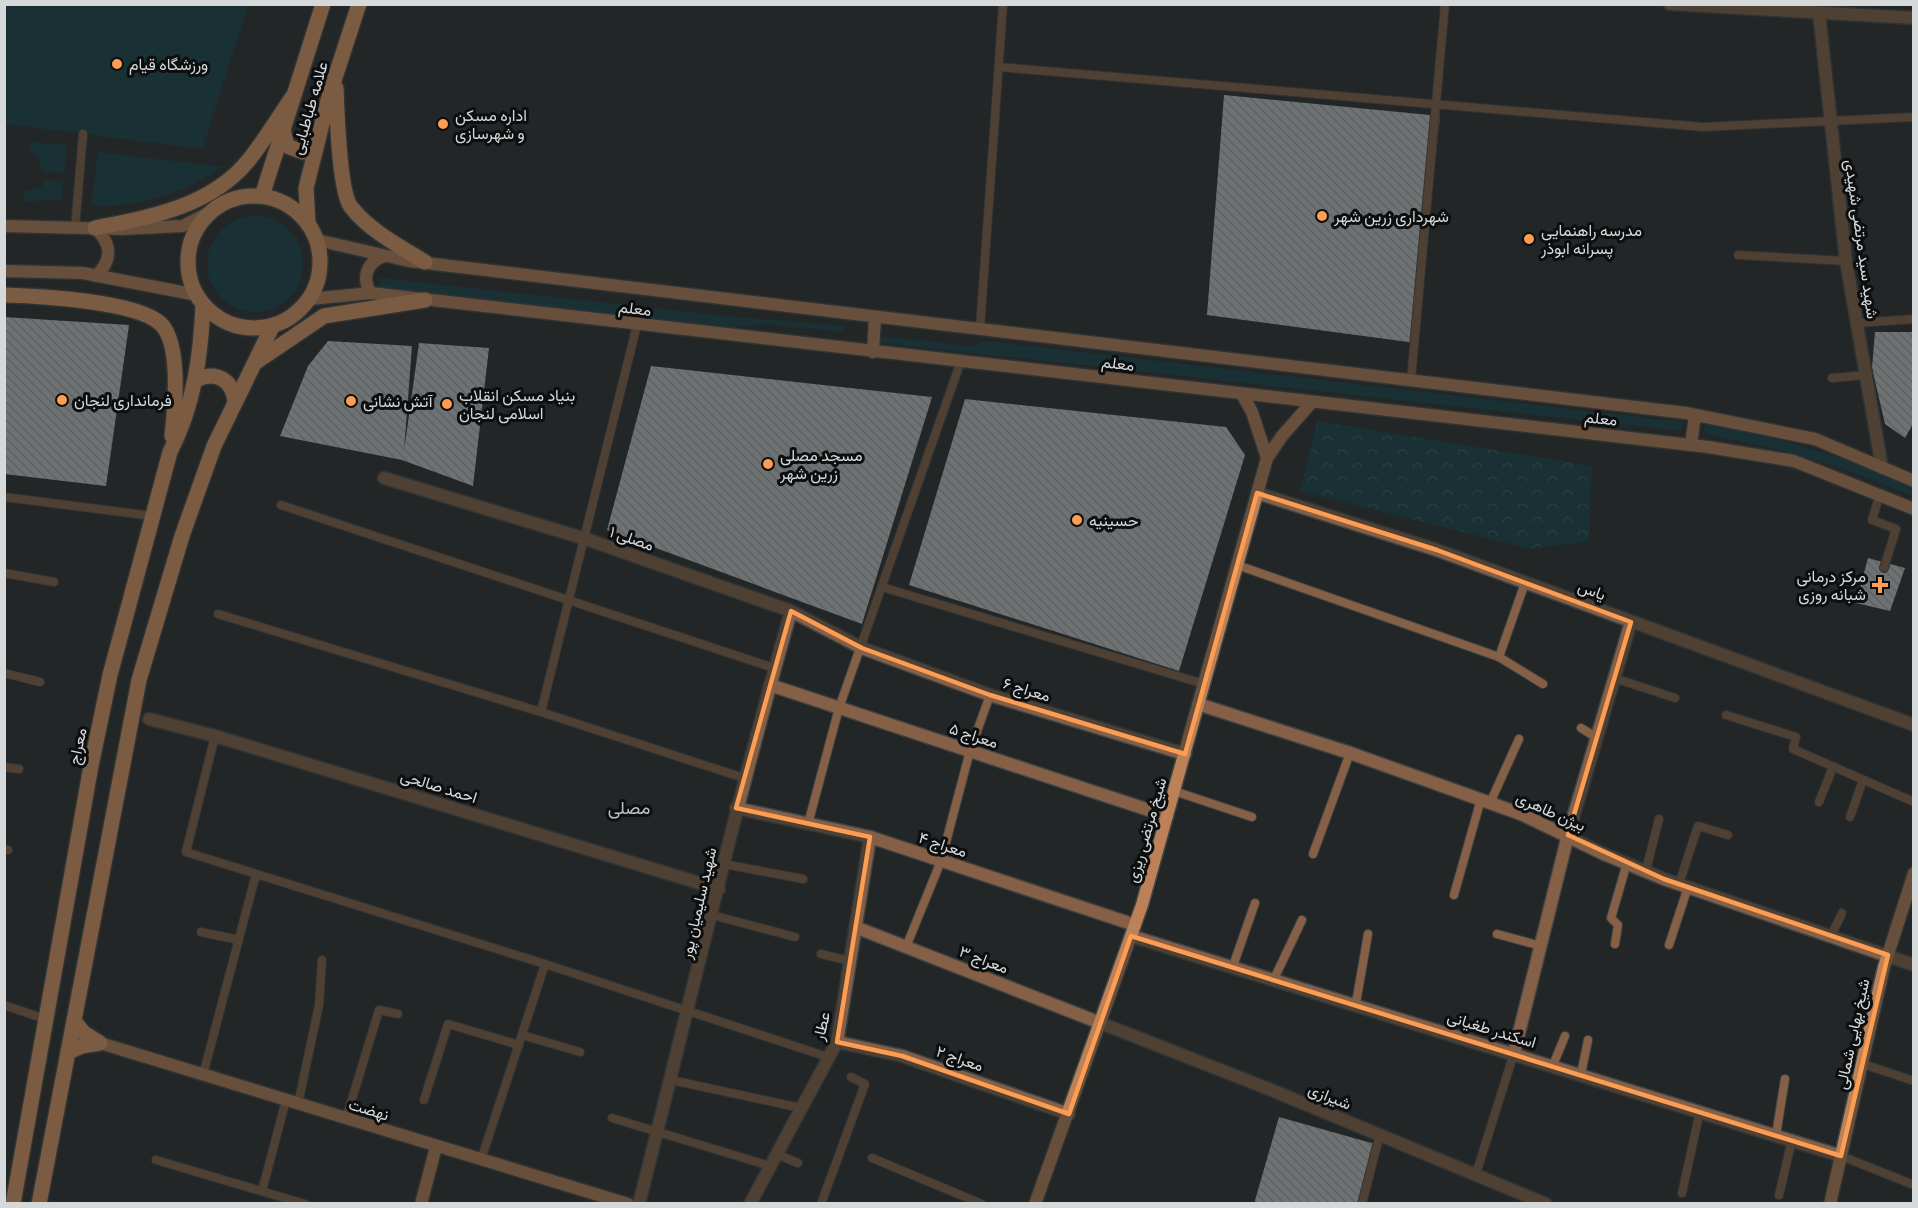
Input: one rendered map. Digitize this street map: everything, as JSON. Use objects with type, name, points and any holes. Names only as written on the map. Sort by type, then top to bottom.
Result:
[{"type":"main road","name":"علامه طباطبایی","points":[[262,196],[323,4]]},
{"type":"main road","name":"علامه طباطبایی","points":[[308,223],[306,189],[335,77],[359,4]]},
{"type":"main road","points":[[335,77],[338,150],[349,205],[379,234],[425,262]]},
{"type":"main road","points":[[95,228],[156,215],[204,198],[228,182],[247,162],[292,96]]},
{"type":"main road","points":[[283,130],[287,146],[295,151],[303,152],[317,142]]},
{"type":"main road","points":[[4,226],[95,228],[183,226],[210,213],[226,202],[243,197],[262,196],[280,201],[296,210],[308,223],[317,240],[321,260],[318,280],[310,299],[287,320],[273,325],[254,328],[235,325],[217,317],[200,300],[189,274],[189,252],[196,230],[210,213]]},
{"type":"main road","points":[[95,228],[105,238],[110,252],[106,266],[96,276]]},
{"type":"main road","name":"معلم","points":[[317,240],[384,256],[425,262],[1695,415],[1815,439],[1914,481]]},
{"type":"main road","points":[[371,294],[366,283],[367,272],[373,261],[384,256]]},
{"type":"main road","points":[[4,271],[96,276],[200,300]]},
{"type":"main road","name":"معلم","points":[[310,299],[371,294],[1691,445],[1794,461],[1898,501],[1914,511]]},
{"type":"main road","points":[[4,295],[135,309],[161,324],[173,351],[176,399],[170,452]]},
{"type":"main road","name":"معراج","points":[[13,1203],[110,675],[170,452],[181,431],[196,380],[202,344],[200,300]]},
{"type":"main road","points":[[253,364],[295,333],[324,316],[425,300]]},
{"type":"main road","points":[[873,351],[875,317]]},
{"type":"main road","points":[[39,1203],[139,680],[182,536],[214,446],[273,325]]},
{"type":"main road","points":[[196,380],[203,376],[222,378],[234,392],[235,402]]},
{"type":"main road","points":[[1242,394],[1252,412],[1267,458]]},
{"type":"main road","name":"شیخ مرتضی ریزی","points":[[1035,1203],[1069,1114],[1133,930],[1185,754],[1267,458],[1282,436],[1312,402]]},
{"type":"main road","points":[[1691,445],[1695,415]]},
{"type":"main road","name":"شیخ بهایی شمالی","points":[[1830,1203],[1888,955],[1914,873]]},
{"type":"main road","points":[[74,1021],[84,1033],[100,1043]]},
{"type":"main road","points":[[68,1052],[82,1046],[100,1043]]},
{"type":"main road","name":"نهضت","points":[[100,1043],[436,1147],[628,1203]]},
{"type":"main road","points":[[421,1203],[436,1147]]},
{"type":"street","points":[[1670,4],[1914,18]]},
{"type":"street","name":"شهید سید مرتضی شهیدی","points":[[1819,12],[1846,261],[1882,468]]},
{"type":"street","name":"مصلی ۱","points":[[384,478],[586,539],[791,611],[862,648]]},
{"type":"street","name":"یاس","points":[[1257,494],[1437,550],[1914,725]]},
{"type":"street","name":"شهید سلیمیان پور","points":[[639,1203],[719,889],[736,808],[747,779],[774,668],[791,611]]},
{"type":"street","points":[[1514,1053],[1568,835],[1631,622]]},
{"type":"street","name":"معراج ۶","points":[[862,648],[990,695],[1185,754]]},
{"type":"street","name":"معراج ۵","points":[[770,685],[1167,816]]},
{"type":"street","name":"بیژن طاهری","points":[[1198,704],[1350,753],[1485,801],[1568,835],[1604,854],[1684,886],[1914,965]]},
{"type":"street","name":"احمد صالحی","points":[[149,719],[215,736],[719,889]]},
{"type":"street","name":"معراج ۴","points":[[736,808],[870,837],[1133,930]]},
{"type":"street","name":"عطار","points":[[750,1203],[837,1042],[870,837]]},
{"type":"street","name":"معراج ۳","points":[[855,927],[1100,1022]]},
{"type":"street","name":"اسکندر طغیانی","points":[[1133,930],[1273,981],[1356,1003],[1841,1156]]},
{"type":"street","name":"شیرازی","points":[[1100,1022],[1545,1203]]},
{"type":"street","name":"معراج ۲","points":[[837,1042],[902,1056],[1069,1114]]},
{"type":"lane","points":[[980,329],[1003,4]]},
{"type":"lane","points":[[1411,380],[1445,4]]},
{"type":"lane","points":[[999,67],[1703,127],[1914,117]]},
{"type":"lane","points":[[75,228],[83,134]]},
{"type":"lane","points":[[1738,255],[1846,261]]},
{"type":"lane","points":[[1857,323],[1914,319]]},
{"type":"lane","points":[[541,712],[586,539],[637,325]]},
{"type":"lane","points":[[808,824],[839,708],[961,361]]},
{"type":"lane","points":[[1832,378],[1866,375]]},
{"type":"lane","points":[[1880,494],[1872,520],[1896,529],[1884,568]]},
{"type":"lane","points":[[4,497],[153,516]]},
{"type":"lane","points":[[281,505],[774,668]]},
{"type":"lane","points":[[1237,565],[1499,657],[1543,684]]},
{"type":"lane","points":[[4,573],[54,582]]},
{"type":"lane","points":[[1499,657],[1525,583]]},
{"type":"lane","points":[[882,587],[1204,684]]},
{"type":"lane","points":[[218,614],[541,712],[747,779]]},
{"type":"lane","points":[[4,673],[40,682]]},
{"type":"lane","points":[[1614,678],[1675,698]]},
{"type":"lane","points":[[906,947],[941,861],[970,751],[990,695]]},
{"type":"lane","points":[[1726,715],[1796,737],[1793,749],[1914,802]]},
{"type":"lane","points":[[1581,728],[1597,738]]},
{"type":"lane","points":[[215,736],[186,852],[545,964],[828,1057]]},
{"type":"lane","points":[[1455,895],[1485,801],[1518,739]]},
{"type":"lane","points":[[1313,854],[1350,753]]},
{"type":"lane","points":[[4,767],[19,769]]},
{"type":"lane","points":[[1819,802],[1833,767]]},
{"type":"lane","points":[[1850,817],[1863,780]]},
{"type":"lane","points":[[1174,791],[1252,817]]},
{"type":"lane","points":[[1646,870],[1659,819]]},
{"type":"lane","points":[[1669,945],[1698,826],[1728,835]]},
{"type":"lane","points":[[1615,944],[1618,924],[1611,918],[1627,863]]},
{"type":"lane","points":[[724,864],[803,879]]},
{"type":"lane","points":[[203,1075],[256,874]]},
{"type":"lane","points":[[1233,966],[1255,903]]},
{"type":"lane","points":[[1831,936],[1842,913]]},
{"type":"lane","points":[[712,915],[795,937]]},
{"type":"lane","points":[[1273,981],[1302,920]]},
{"type":"lane","points":[[201,932],[239,940]]},
{"type":"lane","points":[[1356,1003],[1368,934]]},
{"type":"lane","points":[[1497,934],[1541,946]]},
{"type":"lane","points":[[821,954],[850,961]]},
{"type":"lane","points":[[298,1104],[319,1005],[322,960]]},
{"type":"lane","points":[[481,1160],[545,964]]},
{"type":"lane","points":[[4,1005],[45,1019]]},
{"type":"lane","points":[[346,1119],[379,1010],[398,1014]]},
{"type":"lane","points":[[424,1100],[448,1024],[519,1045]]},
{"type":"lane","points":[[522,1035],[580,1052]]},
{"type":"lane","points":[[1553,1065],[1565,1036]]},
{"type":"lane","points":[[1581,1074],[1588,1040]]},
{"type":"lane","points":[[1476,1174],[1514,1053]]},
{"type":"lane","points":[[1863,1064],[1914,1082]]},
{"type":"lane","points":[[821,1203],[865,1084],[851,1077]]},
{"type":"lane","points":[[1776,1135],[1785,1079]]},
{"type":"lane","points":[[671,1080],[801,1108]]},
{"type":"lane","points":[[262,1191],[286,1100]]},
{"type":"lane","points":[[1682,1193],[1700,1111]]},
{"type":"lane","points":[[612,1118],[658,1130],[770,1166]]},
{"type":"lane","points":[[1362,1203],[1380,1134]]},
{"type":"lane","points":[[1779,1195],[1792,1140]]},
{"type":"lane","points":[[776,1154],[798,1163]]},
{"type":"lane","points":[[1841,1156],[1914,1185]]},
{"type":"lane","points":[[872,1158],[982,1203]]},
{"type":"lane","points":[[156,1160],[305,1203]]},
{"type":"highlighted area","points":[[1257,493],[1437,550],[1631,622],[1568,835],[1664,879],[1888,955],[1841,1156],[1131,936],[1069,1114],[902,1056],[837,1042],[870,837],[736,808],[791,611],[862,648],[990,695],[1185,754]]},
{"type":"green space","name":"ورزشگاه قیام","points":[[5,5],[249,5],[202,149],[5,124]]},
{"type":"green space","points":[[30,142],[67,145],[64,173],[42,171],[38,156],[30,152]]},
{"type":"green space","points":[[98,152],[224,167],[192,184],[160,197],[127,204],[91,205]]},
{"type":"green space","points":[[46,180],[63,181],[61,199],[23,202],[26,191],[41,187]]},
{"type":"green space","points":[[255,216],[273,220],[289,230],[299,246],[303,264],[299,282],[289,298],[273,308],[255,312],[237,308],[221,298],[211,282],[207,264],[211,246],[221,230],[237,220]]},
{"type":"green space","points":[[380,278],[726,316],[844,326],[842,332],[767,324],[736,327],[378,290]]},
{"type":"green space","points":[[881,336],[971,346],[986,341],[1683,422],[1681,431],[881,343]]},
{"type":"green space","points":[[1317,421],[1592,466],[1589,541],[1531,549],[1300,491]]},
{"type":"green space","points":[[1706,423],[1838,457],[1913,491],[1913,496],[1845,469],[1784,451],[1703,433]]},
{"type":"building","name":"شهرداری زرین شهر","points":[[1224,95],[1440,116],[1416,343],[1207,315]]},
{"type":"building","name":"فرمانداری لنجان","points":[[4,317],[129,325],[106,486],[4,474]]},
{"type":"building","points":[[1875,332],[1914,332],[1914,422],[1905,438],[1885,424],[1872,368]]},
{"type":"building","points":[[328,341],[412,346],[404,451],[419,343],[489,348],[473,486],[402,460],[280,436],[308,366]]},
{"type":"building","name":"مسجد مصلی زرین شهر","points":[[651,366],[932,397],[862,624],[607,530]]},
{"type":"building","name":"حسینیه","points":[[965,399],[1226,427],[1245,455],[1179,671],[909,585]]},
{"type":"building","name":"مرکز درمانی شبانه روزی","points":[[1868,558],[1905,568],[1890,611],[1856,603]]},
{"type":"building","points":[[1279,1117],[1375,1144],[1360,1204],[1254,1204]]},
{"type":"place","name":"ورزشگاه قیام","points":[[117,64]]},
{"type":"place","name":"اداره مسکن و شهرسازی","points":[[443,124]]},
{"type":"place","name":"شهرداری زرین شهر","points":[[1322,216]]},
{"type":"place","name":"مدرسه راهنمایی پسرانه ابوذر","points":[[1529,239]]},
{"type":"place","name":"فرمانداری لنجان","points":[[62,400]]},
{"type":"place","name":"آتش نشانی","points":[[351,401]]},
{"type":"place","name":"بنیاد مسکن انقلاب اسلامی لنجان","points":[[447,404]]},
{"type":"place","name":"مسجد مصلی زرین شهر","points":[[768,464]]},
{"type":"place","name":"حسینیه","points":[[1077,520]]},
{"type":"place","name":"مرکز درمانی شبانه روزی","points":[[1880,585]]},
{"type":"district","name":"مصلی","points":[[629,808]]}]
